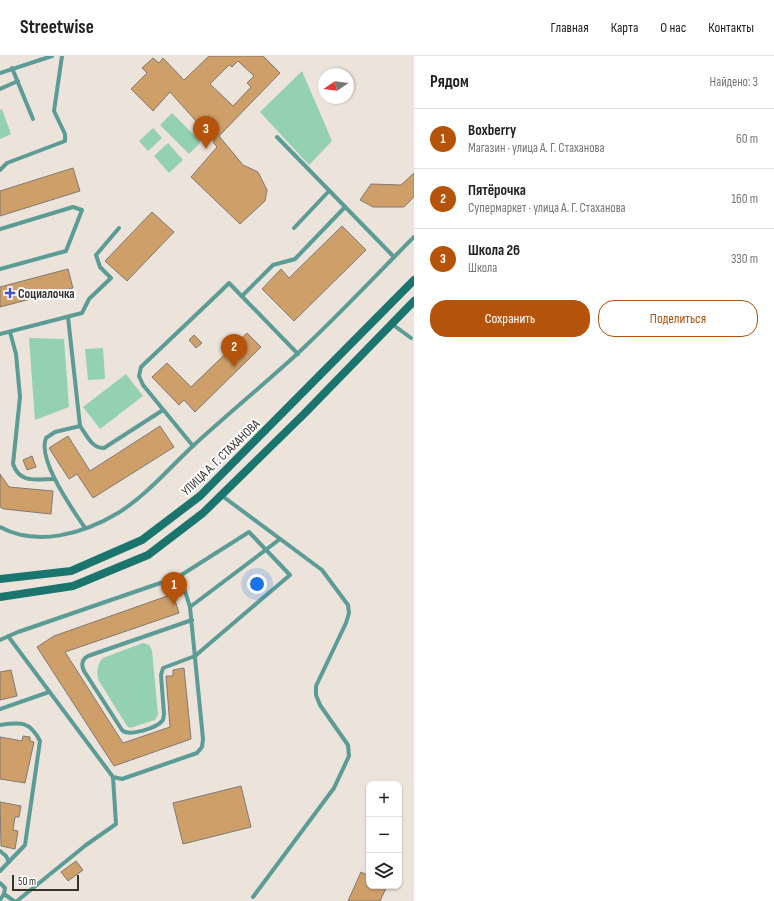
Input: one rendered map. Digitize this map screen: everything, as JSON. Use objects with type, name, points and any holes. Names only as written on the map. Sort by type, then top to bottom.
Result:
[{"type":"main road","name":"УЛИЦА А. Г. СТАХАНОВА","points":[[0,579],[71,571],[142,540],[200,496],[414,280]]},
{"type":"main road","points":[[0,597],[73,586],[148,555],[203,513],[304,414],[414,301]]},
{"type":"lane","points":[[0,73],[52,56]]},
{"type":"lane","points":[[0,170],[7,163],[65,141],[65,134],[54,111],[62,56]]},
{"type":"lane","points":[[12,68],[33,119]]},
{"type":"lane","points":[[0,88],[18,81]]},
{"type":"lane","points":[[278,137],[394,257]]},
{"type":"lane","points":[[294,228],[329,190]]},
{"type":"lane","points":[[242,296],[273,265],[295,259],[344,206]]},
{"type":"lane","points":[[0,229],[73,207],[82,210],[66,251],[0,269]]},
{"type":"lane","points":[[0,334],[68,317],[82,312],[89,299],[111,278],[100,267],[96,255],[120,228]]},
{"type":"lane","points":[[0,527],[20,535],[36,538],[69,534],[117,514],[143,494],[193,446],[298,354],[414,237]]},
{"type":"lane","points":[[193,446],[140,381],[139,376],[141,367],[229,283],[298,354]]},
{"type":"lane","points":[[68,317],[80,426],[92,444],[96,447],[104,448],[163,410]]},
{"type":"lane","points":[[392,324],[411,338]]},
{"type":"lane","points":[[10,332],[16,354],[20,397],[14,464],[16,473],[22,478],[54,479]]},
{"type":"lane","points":[[80,426],[55,432],[46,438],[44,448],[54,479],[85,528]]},
{"type":"lane","points":[[221,495],[322,570],[348,605],[346,623],[316,686],[316,695],[320,705],[348,745],[349,756],[334,788],[253,898]]},
{"type":"lane","points":[[0,640],[175,579],[249,532],[290,574],[195,656],[166,666],[161,672],[164,714],[161,723],[129,734],[122,730],[82,666],[83,660],[88,656],[192,620]]},
{"type":"lane","points":[[190,607],[280,539]]},
{"type":"lane","points":[[113,778],[122,779],[199,751],[203,739],[190,607],[183,584],[175,579]]},
{"type":"lane","points":[[4,894],[15,901],[86,845],[116,824],[113,778],[8,636]]},
{"type":"lane","points":[[0,709],[49,692]]},
{"type":"lane","points":[[0,725],[27,724],[35,730],[40,741],[25,844],[0,871]]},
{"type":"lane","points":[[0,851],[6,856],[9,862]]},
{"type":"lane","points":[[0,883],[5,888],[4,894],[0,900]]},
{"type":"green space","points":[[302,71],[332,141],[309,165],[260,112]]},
{"type":"green space","points":[[2,109],[11,134],[0,139],[0,110]]},
{"type":"green space","points":[[172,113],[201,142],[189,154],[160,125]]},
{"type":"green space","points":[[153,128],[162,138],[148,151],[139,141]]},
{"type":"green space","points":[[168,143],[183,160],[169,173],[154,156]]},
{"type":"green space","points":[[29,338],[64,339],[69,407],[35,420]]},
{"type":"green space","points":[[103,348],[105,379],[88,380],[85,349]]},
{"type":"green space","points":[[126,374],[143,396],[100,429],[83,407]]},
{"type":"green space","points":[[143,643],[149,645],[152,650],[158,715],[155,720],[130,728],[127,726],[99,681],[98,669],[99,663],[103,658]]},
{"type":"building","points":[[209,56],[263,56],[280,73],[219,136],[243,165],[258,172],[267,190],[265,201],[240,224],[191,177],[217,147],[213,142],[215,139],[205,131],[170,92],[153,111],[131,89],[147,73],[142,68],[153,58],[159,63],[163,58],[184,80]],"holes":[[[238,61],[254,76],[247,83],[251,87],[233,106],[210,84],[229,65],[232,67]]]},
{"type":"building","points":[[73,168],[80,191],[0,216],[0,191]]},
{"type":"building","points":[[414,173],[414,197],[404,207],[373,207],[360,200],[371,184],[401,185]]},
{"type":"building","points":[[152,212],[174,232],[127,281],[105,261]]},
{"type":"building","points":[[342,226],[366,250],[294,321],[262,289],[281,269],[289,278]]},
{"type":"building","points":[[68,269],[73,288],[0,307],[0,287]]},
{"type":"building","points":[[247,333],[261,347],[195,412],[184,400],[179,405],[152,377],[167,363],[191,387]]},
{"type":"building","points":[[194,335],[202,343],[196,348],[189,340]]},
{"type":"building","points":[[160,426],[174,447],[93,498],[77,474],[69,479],[49,448],[68,436],[90,471]]},
{"type":"building","points":[[32,456],[36,467],[27,470],[23,460]]},
{"type":"building","points":[[0,474],[9,487],[53,491],[51,514],[4,509],[0,507]]},
{"type":"building","points":[[173,594],[179,613],[65,652],[123,743],[170,727],[166,676],[173,676],[173,670],[184,668],[191,739],[114,766],[37,647],[54,636]]},
{"type":"building","points":[[11,670],[17,696],[0,700],[0,672]]},
{"type":"building","points":[[23,736],[30,737],[30,741],[34,742],[25,783],[0,779],[0,737],[22,741]]},
{"type":"building","points":[[241,786],[251,827],[183,844],[173,803]]},
{"type":"building","points":[[0,802],[21,806],[19,817],[15,817],[13,830],[18,831],[15,849],[1,846]]},
{"type":"building","points":[[76,861],[83,870],[68,881],[61,872]]},
{"type":"building","points":[[361,872],[366,874],[366,889],[386,889],[380,901],[348,901]]},
{"type":"place","name":"Школа 26","points":[[206,149]]},
{"type":"place","name":"Социалочка","points":[[10,293]]},
{"type":"place","name":"Пятёрочка","points":[[234,367]]},
{"type":"place","name":"Boxberry","points":[[174,605]]}]
